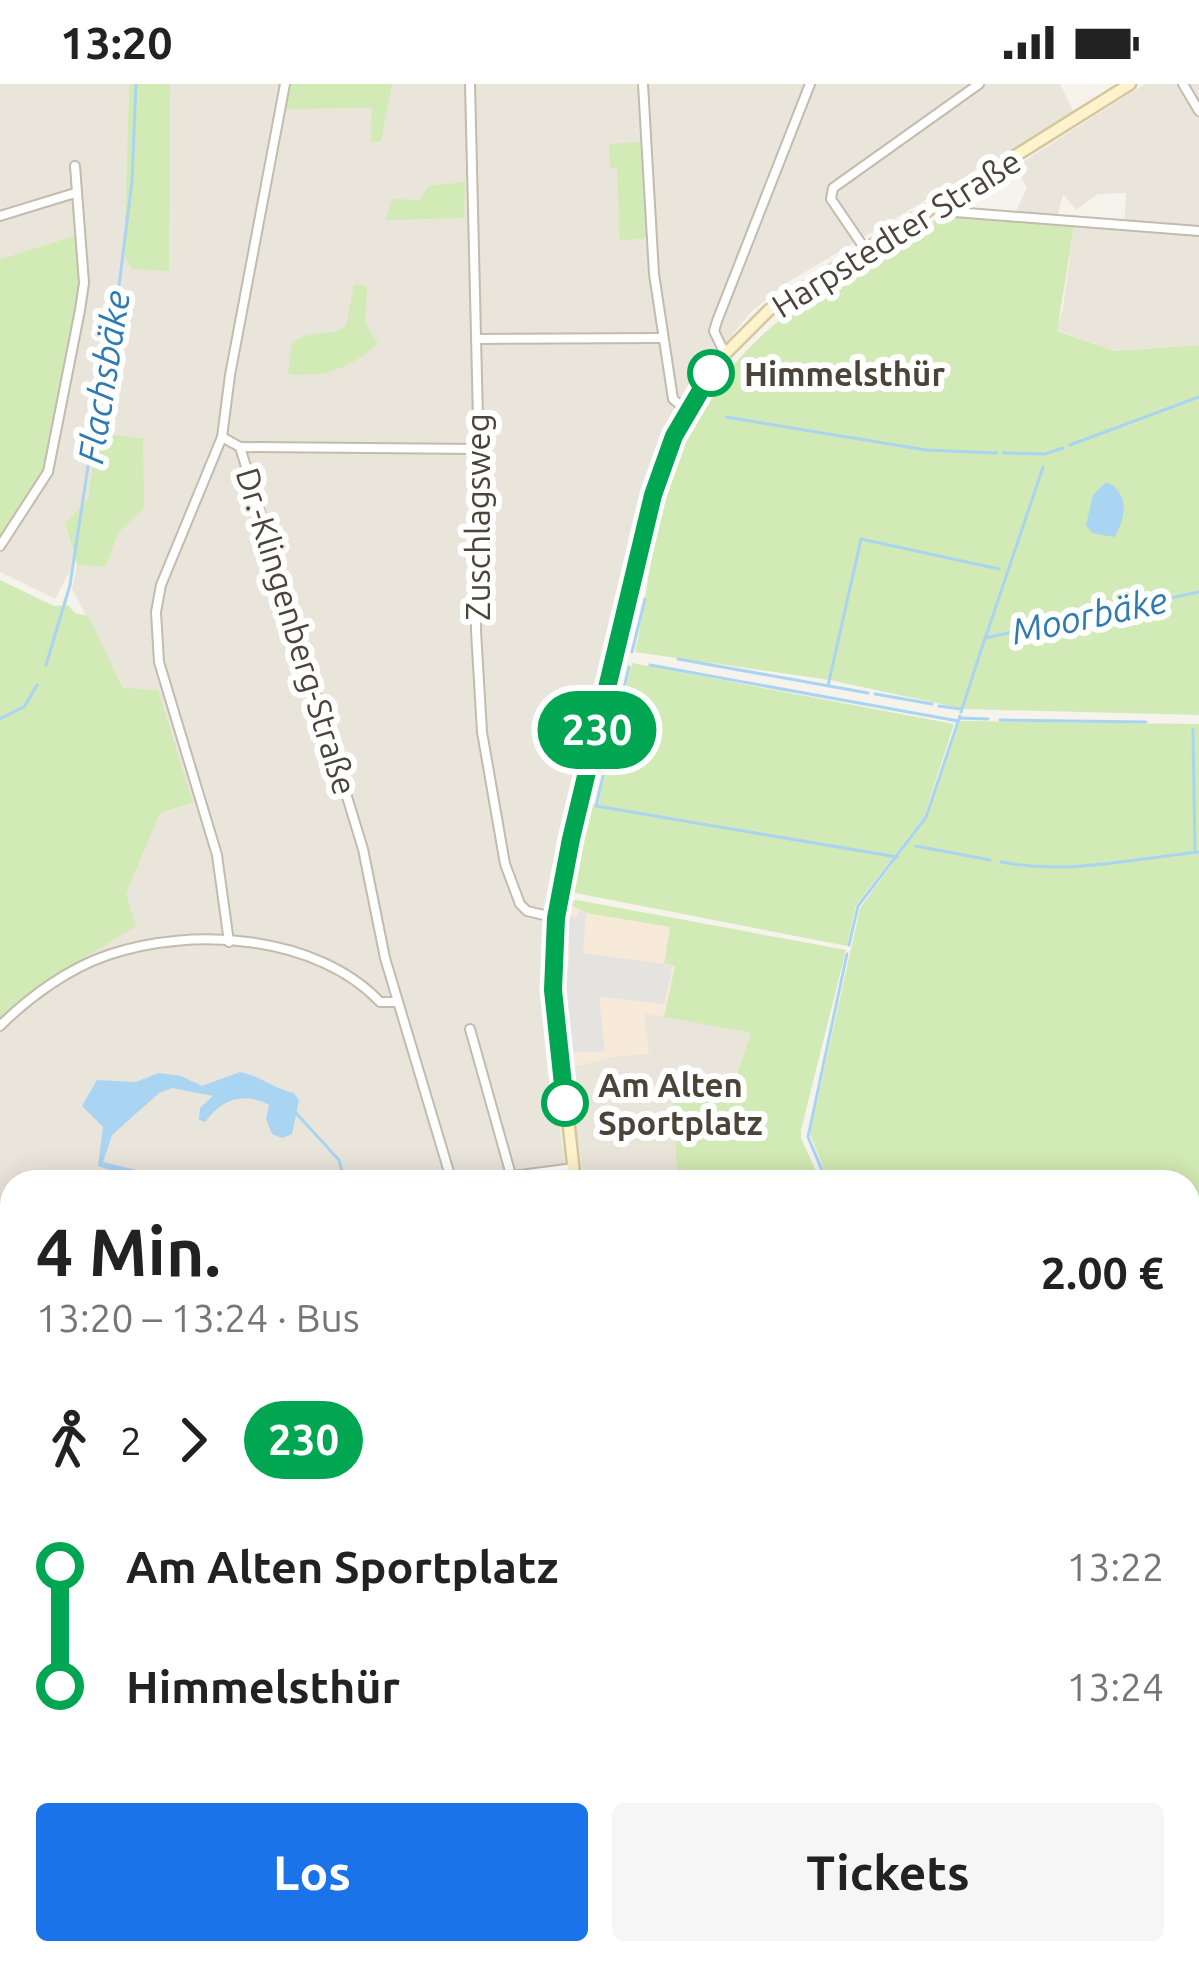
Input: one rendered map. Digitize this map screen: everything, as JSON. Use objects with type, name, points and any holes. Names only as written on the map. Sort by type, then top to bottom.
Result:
[{"type":"main road","name":"Harpstedter Straße","points":[[574,1168],[553,990],[556,918],[653,495],[686,410],[725,354],[770,310],[1130,84]]},
{"type":"street","name":"Dr.-Klingenberg-Straße","points":[[285,84],[222,437],[240,447],[363,849],[398,1002],[448,1170]]},
{"type":"street","name":"Zuschlagsweg","points":[[470,84],[478,449],[476,631],[482,732],[497,828],[520,904],[527,911],[556,918]]},
{"type":"street","points":[[643,84],[661,338],[673,399],[686,410]]},
{"type":"street","points":[[725,354],[714,332],[717,321],[810,84]]},
{"type":"street","points":[[865,249],[831,199],[833,188],[980,84]]},
{"type":"street","points":[[1183,84],[1199,111]]},
{"type":"street","points":[[0,546],[47,472],[84,284],[75,166]]},
{"type":"street","points":[[0,216],[75,194]]},
{"type":"street","points":[[946,200],[955,212],[1199,230]]},
{"type":"street","points":[[476,339],[661,338]]},
{"type":"street","points":[[222,437],[161,585],[155,631],[159,662],[217,855],[230,942]]},
{"type":"street","points":[[240,447],[478,449]]},
{"type":"street","points":[[0,1026],[58,981],[111,953],[188,940],[272,947],[310,958],[345,974],[380,1002],[398,1002]]},
{"type":"street","points":[[470,1029],[510,1170]]},
{"type":"street","points":[[556,1170],[574,1168]]},
{"type":"shaded area","points":[[0,84],[129,84],[124,254],[168,271],[170,84],[1060,84],[1074,112],[788,282],[751,312],[690,386],[648,483],[546,931],[542,967],[565,1170],[0,1170],[0,1019],[79,960],[126,894],[160,813],[192,804],[72,589],[77,565],[106,567],[118,533],[144,509],[97,432],[88,499],[65,523],[75,561],[55,599],[0,572],[0,541],[75,235],[0,259]]},
{"type":"shaded area","points":[[1145,84],[1199,84],[1199,345],[1115,351],[1056,330],[1074,227],[1124,229],[1126,193],[1098,194],[1076,210],[1063,194],[1058,215],[1016,211],[1027,187],[1015,167]]},
{"type":"shaded area","points":[[565,902],[586,913],[670,927],[664,962],[675,966],[664,1017],[644,1014],[649,1054],[568,1068],[558,985]]},
{"type":"shaded area","points":[[578,911],[586,913],[583,953],[673,965],[664,1004],[599,997],[605,1051],[570,1053],[562,985],[569,962],[570,948],[565,946],[570,916],[577,917]]},
{"type":"shaded area","points":[[644,1013],[751,1033],[734,1083],[671,1084],[678,1170],[582,1170],[568,1068],[612,1057]]},
{"type":"green space","points":[[129,84],[170,84],[169,271],[132,269],[124,254]]},
{"type":"green space","points":[[288,84],[392,84],[381,141],[371,143],[372,108],[283,109]]},
{"type":"green space","points":[[640,142],[647,234],[643,239],[620,240],[617,168],[610,167],[609,144]]},
{"type":"green space","points":[[465,182],[464,218],[386,220],[392,199],[420,200],[429,186]]},
{"type":"green space","points":[[947,214],[1074,227],[1057,331],[1115,351],[1199,345],[1199,715],[964,709],[830,680],[635,652],[665,495],[685,442],[710,396],[774,324],[813,294]]},
{"type":"green space","points":[[76,235],[81,285],[45,469],[0,541],[0,259]]},
{"type":"green space","points":[[354,284],[367,287],[365,323],[378,344],[336,370],[288,374],[292,343],[346,326]]},
{"type":"green space","points":[[97,432],[143,439],[144,509],[118,533],[106,567],[77,565],[65,523],[88,499]]},
{"type":"green space","points":[[0,580],[54,606],[68,605],[75,613],[88,616],[123,688],[158,690],[193,803],[160,813],[126,894],[136,926],[54,977],[0,1019]]},
{"type":"green space","points":[[632,663],[954,724],[924,817],[856,905],[847,946],[570,892],[593,804],[598,804]]},
{"type":"green space","points":[[960,721],[1199,724],[1199,1170],[824,1170],[810,1134],[860,908],[927,817]]},
{"type":"green space","points":[[577,900],[846,950],[801,1130],[816,1170],[678,1170],[671,1084],[734,1083],[751,1033],[664,1017],[675,966],[664,963],[670,927],[586,913],[565,902]]},
{"type":"water","points":[[1106,482],[1119,492],[1124,506],[1114,537],[1092,533],[1086,525],[1093,495]]},
{"type":"water","points":[[240,1072],[294,1093],[299,1100],[292,1134],[282,1138],[272,1134],[266,1119],[269,1105],[251,1099],[226,1103],[205,1122],[199,1120],[200,1108],[213,1096],[172,1088],[159,1093],[112,1135],[103,1162],[136,1170],[98,1166],[103,1127],[82,1106],[97,1080],[136,1082],[159,1073],[202,1086]]},
{"type":"waterway","name":"Flachsbäke","points":[[46,665],[70,585],[108,335],[116,310],[132,181],[136,84]]},
{"type":"waterway","points":[[1070,445],[1199,397]]},
{"type":"waterway","points":[[726,417],[926,450],[997,453]]},
{"type":"waterway","points":[[1003,453],[1045,454],[1063,448]]},
{"type":"waterway","points":[[986,636],[1043,467]]},
{"type":"waterway","points":[[828,686],[861,539],[999,569]]},
{"type":"waterway","name":"Moorbäke","points":[[961,712],[985,638],[1199,592]]},
{"type":"waterway","points":[[632,652],[645,599]]},
{"type":"waterway","points":[[678,659],[868,693]]},
{"type":"waterway","points":[[650,665],[958,721]]},
{"type":"waterway","points":[[629,667],[596,806],[897,857]]},
{"type":"waterway","name":"Flachsbäke","points":[[0,719],[25,706],[37,685]]},
{"type":"waterway","points":[[875,694],[932,704]]},
{"type":"waterway","points":[[939,706],[961,709]]},
{"type":"waterway","name":"Moorbäke","points":[[849,945],[858,906],[926,817],[960,716]]},
{"type":"waterway","points":[[960,718],[988,719]]},
{"type":"waterway","points":[[1000,720],[1146,722]]},
{"type":"waterway","points":[[1193,729],[1195,852]]},
{"type":"waterway","points":[[916,846],[990,860]]},
{"type":"waterway","points":[[1001,862],[1076,866],[1199,852]]},
{"type":"waterway","name":"Moorbäke","points":[[822,1170],[808,1137],[847,954]]},
{"type":"waterway","points":[[296,1113],[339,1160],[342,1170]]},
{"type":"bus line","name":"230","points":[[565,1103],[553,953],[571,839],[653,495],[686,410],[711,373]]},
{"type":"place","name":"Himmelsthür","points":[[711,373]]},
{"type":"place","name":"Am Alten Sportplatz","points":[[565,1103]]}]
